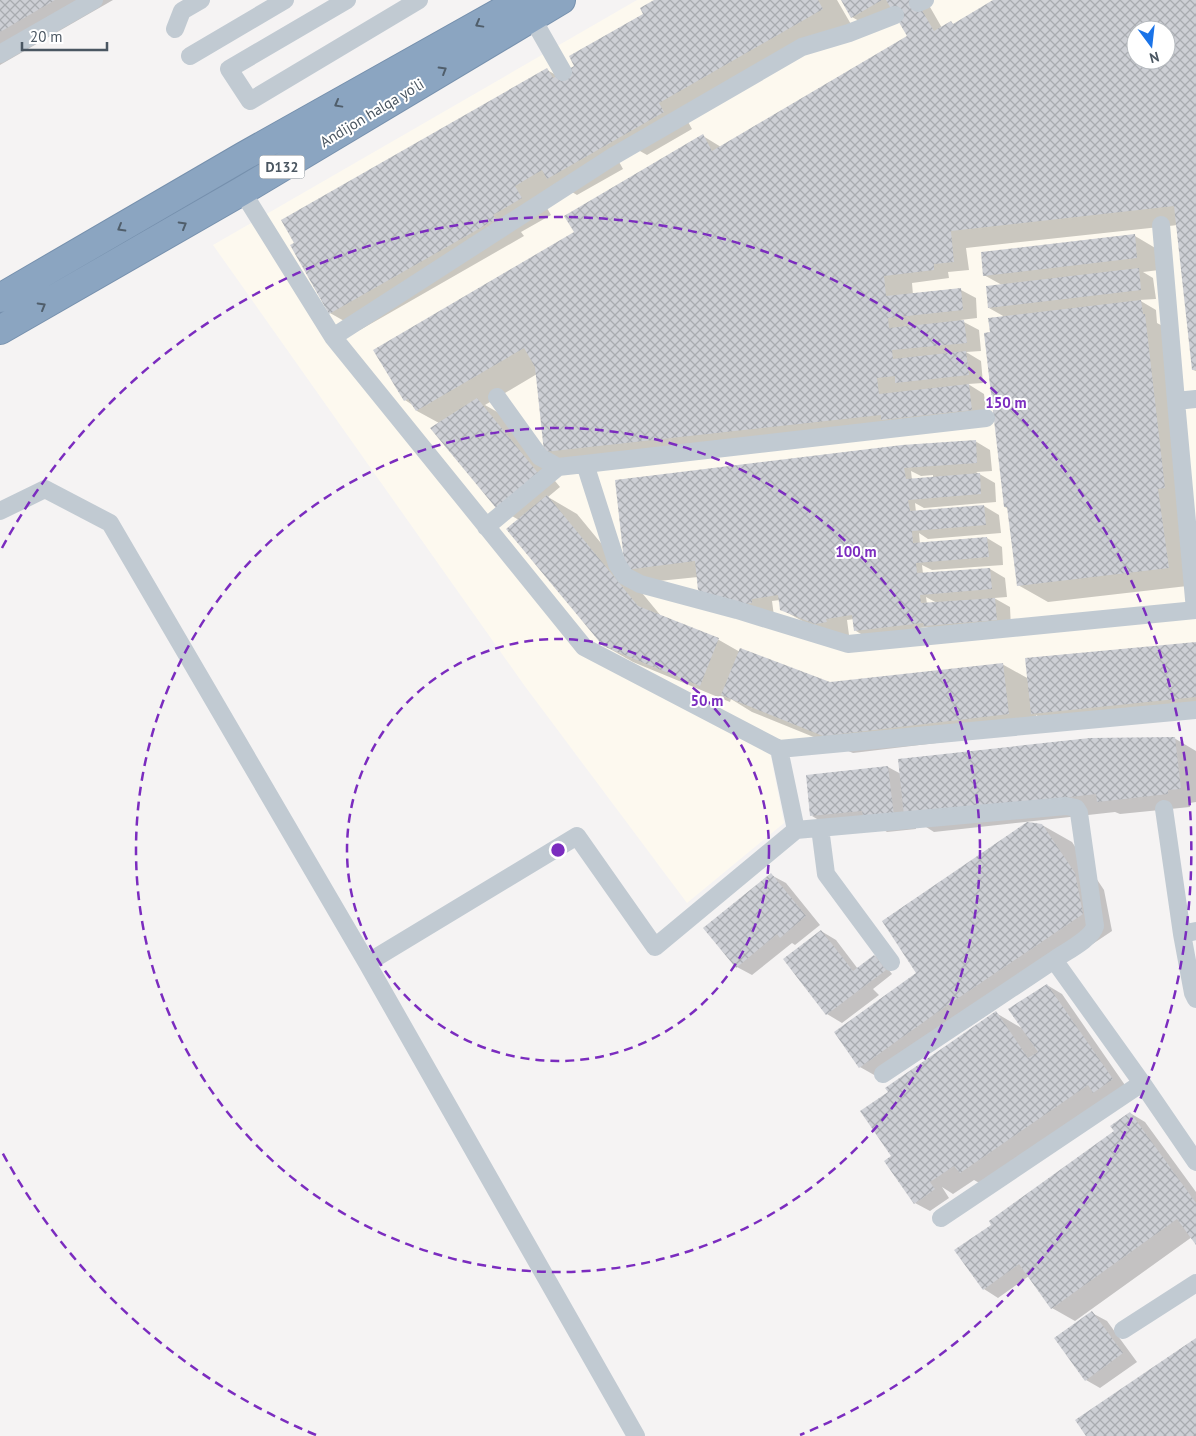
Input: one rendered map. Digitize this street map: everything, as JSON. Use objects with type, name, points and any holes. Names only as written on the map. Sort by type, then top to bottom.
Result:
[{"type":"highway","name":"Andijon halqa yo‘li","points":[[0,298],[244,156],[525,6],[561,0]]},
{"type":"highway","name":"Andijon halqa yo‘li","points":[[0,330],[242,191],[525,6]]},
{"type":"lane","points":[[0,54],[94,0]]},
{"type":"lane","points":[[175,29],[178,6],[201,0]]},
{"type":"lane","points":[[190,56],[285,0]]},
{"type":"lane","points":[[347,0],[229,68],[250,101],[419,0]]},
{"type":"lane","points":[[525,6],[563,72]]},
{"type":"lane","points":[[333,337],[609,151],[802,47],[849,33],[895,15]]},
{"type":"lane","points":[[242,191],[333,337],[584,647],[779,749],[1196,710]]},
{"type":"lane","points":[[585,464],[617,564],[624,576],[640,584],[737,610],[848,644],[1196,610],[1161,225]]},
{"type":"lane","points":[[497,397],[540,456],[558,467]]},
{"type":"lane","points":[[1176,401],[1196,399]]},
{"type":"lane","points":[[486,527],[558,467],[986,418]]},
{"type":"lane","points":[[0,511],[45,489],[110,523],[367,963],[636,1436]]},
{"type":"lane","points":[[779,749],[796,830]]},
{"type":"lane","points":[[367,963],[578,836],[655,947],[796,830],[1066,806],[1076,808],[1079,813],[1095,926],[1094,931],[1054,960],[883,1074]]},
{"type":"lane","points":[[1164,810],[1189,932],[1193,993],[1196,999]]},
{"type":"lane","points":[[820,828],[826,874],[891,962]]},
{"type":"lane","points":[[1054,960],[1196,1162]]},
{"type":"lane","points":[[941,1218],[1142,1083]]},
{"type":"lane","points":[[1123,1330],[1196,1283]]},
{"type":"shaded area","points":[[637,0],[1196,0],[1196,706],[770,752],[784,823],[687,903],[524,685],[213,245]]},
{"type":"building","points":[[0,0],[55,0],[0,32]]},
{"type":"building","points":[[654,0],[818,0],[823,9],[659,103],[664,112],[547,179],[542,170],[515,186],[522,198],[493,215],[496,219],[329,314],[290,245],[294,243],[281,220],[547,68],[553,78],[574,66],[569,56],[643,14],[640,8]]},
{"type":"building","points":[[841,0],[882,0],[851,18]]},
{"type":"building","points":[[886,0],[916,0],[934,31],[951,21],[953,24],[993,0],[1196,0],[1196,370],[1192,370],[1174,206],[951,231],[954,262],[934,264],[934,270],[884,276],[886,296],[961,288],[963,310],[888,318],[889,328],[964,320],[967,343],[892,350],[893,359],[966,351],[969,375],[895,383],[895,376],[877,378],[879,394],[969,384],[972,410],[881,420],[881,415],[544,452],[535,367],[524,348],[416,411],[408,399],[404,401],[373,350],[574,232],[564,216],[703,134],[712,151],[907,36]]},
{"type":"building","points":[[1135,234],[1137,258],[983,276],[981,252]]},
{"type":"building","points":[[1139,268],[1141,290],[988,308],[986,286]]},
{"type":"building","points":[[1141,300],[1143,314],[1145,314],[1165,488],[1158,489],[1169,568],[1017,586],[1007,507],[1004,507],[984,333],[990,332],[988,318]]},
{"type":"building","points":[[477,398],[538,473],[496,508],[430,428]]},
{"type":"building","points":[[976,440],[977,463],[904,468],[906,479],[980,473],[981,494],[908,500],[910,511],[984,505],[986,525],[912,531],[913,543],[987,537],[989,557],[916,563],[917,573],[990,568],[992,589],[920,595],[921,603],[995,598],[997,620],[924,626],[923,623],[854,631],[852,615],[826,619],[827,622],[815,624],[780,610],[778,595],[752,599],[752,603],[731,606],[698,590],[695,561],[625,570],[615,480],[902,445]]},
{"type":"building","points":[[547,495],[638,606],[719,638],[700,686],[603,646],[506,529]]},
{"type":"building","points":[[1196,642],[1196,697],[1031,714],[1025,658]]},
{"type":"building","points":[[740,648],[830,682],[1003,663],[1009,714],[823,736],[721,695]]},
{"type":"building","points":[[1175,737],[1181,789],[1168,790],[1168,794],[1097,802],[1096,794],[904,816],[898,759],[1090,738]]},
{"type":"building","points":[[888,766],[894,816],[864,820],[862,811],[810,816],[806,775]]},
{"type":"building","points":[[1027,822],[1042,824],[1075,873],[1083,914],[942,1009],[859,1068],[834,1032],[916,973],[882,921]]},
{"type":"building","points":[[771,873],[806,916],[780,938],[777,934],[736,968],[703,928]]},
{"type":"building","points":[[821,930],[853,971],[874,955],[886,970],[826,1015],[783,959]]},
{"type":"building","points":[[1047,984],[1113,1079],[1093,1093],[1088,1085],[960,1173],[954,1166],[930,1182],[935,1189],[914,1204],[884,1161],[891,1156],[860,1111],[888,1092],[885,1088],[996,1011],[1028,1058],[1038,1052],[1008,1009]]},
{"type":"building","points":[[1130,1112],[1196,1203],[1196,1245],[1177,1219],[1051,1309],[1019,1264],[983,1290],[954,1250],[991,1225],[989,1221],[1114,1131],[1110,1126]]},
{"type":"building","points":[[1092,1311],[1123,1353],[1085,1381],[1054,1338]]},
{"type":"building","points":[[1196,1338],[1196,1436],[1086,1436],[1075,1420]]}]
